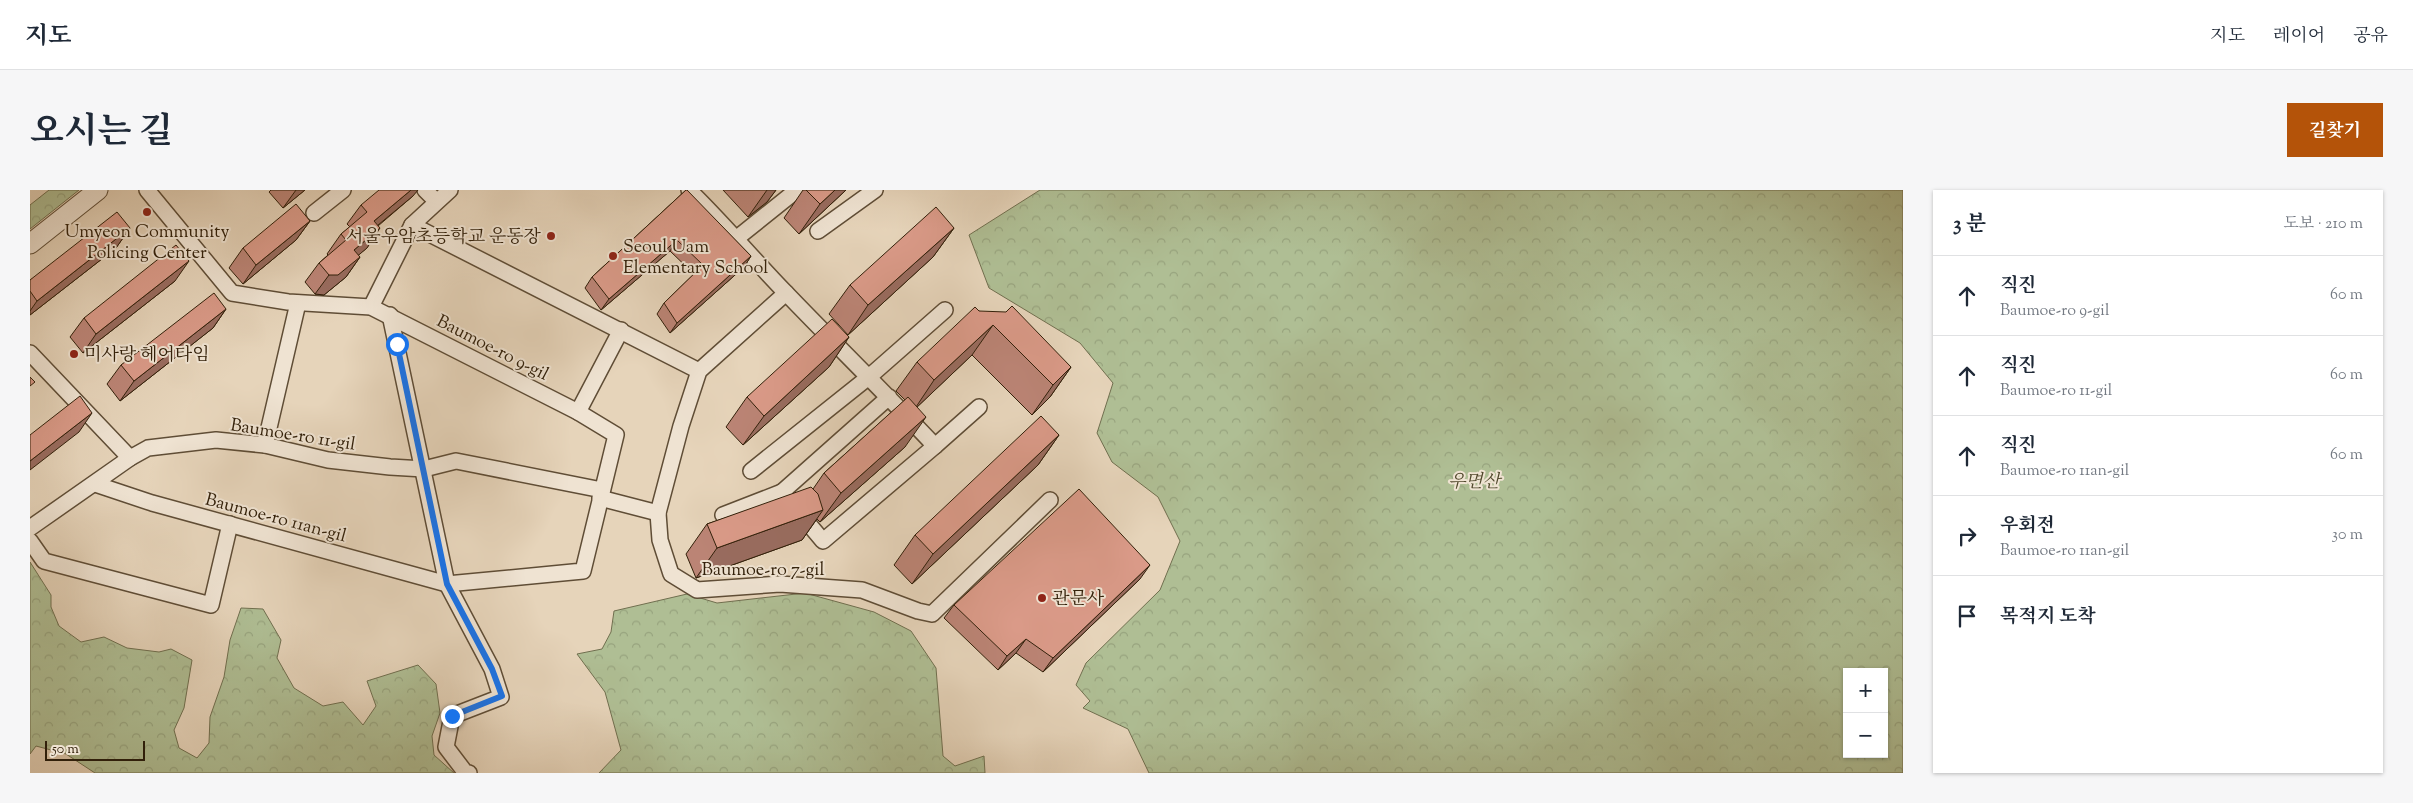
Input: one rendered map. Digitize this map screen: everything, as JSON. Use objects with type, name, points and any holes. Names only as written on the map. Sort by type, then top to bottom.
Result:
[{"type":"street","points":[[30,244],[98,190]]},
{"type":"street","name":"Baumoe-ro 9-gil","points":[[147,190],[232,293],[298,303],[371,307],[578,412],[616,435],[601,494]]},
{"type":"street","points":[[314,213],[342,190]]},
{"type":"street","points":[[425,190],[436,201]]},
{"type":"street","points":[[371,307],[412,225],[450,190]]},
{"type":"street","points":[[690,190],[737,238],[786,293],[870,376],[935,446]]},
{"type":"street","points":[[737,238],[796,190]]},
{"type":"street","points":[[818,231],[875,190]]},
{"type":"street","points":[[412,225],[699,371],[786,293]]},
{"type":"street","points":[[265,445],[298,303]]},
{"type":"street","points":[[751,471],[870,376],[945,310]]},
{"type":"street","points":[[390,315],[447,584],[492,669],[502,696],[452,716],[446,747],[466,772],[469,773]]},
{"type":"street","points":[[578,412],[621,330]]},
{"type":"street","points":[[30,354],[130,458]]},
{"type":"street","name":"Baumoe-ro 7-gil","points":[[699,371],[681,426],[658,513],[660,540],[670,574],[698,590],[780,584],[862,590],[918,611],[932,614],[1050,500]]},
{"type":"street","points":[[723,515],[782,492],[889,397]]},
{"type":"street","points":[[782,492],[823,540],[935,446],[979,406]]},
{"type":"street","name":"Baumoe-ro 11-gil","points":[[30,528],[130,458],[148,448],[216,440],[265,445],[328,460],[424,469],[456,461],[601,494],[658,513]]},
{"type":"street","name":"Baumoe-ro 11an-gil","points":[[95,484],[230,524],[447,584],[583,572],[601,494]]},
{"type":"street","points":[[30,542],[44,561],[211,605],[230,524]]},
{"type":"green space","points":[[49,190],[79,190],[30,229],[30,205]]},
{"type":"green space","name":"우면산","points":[[1040,190],[1903,190],[1903,773],[1149,773],[1128,729],[1083,708],[1090,701],[1076,685],[1086,663],[1160,590],[1180,541],[1158,497],[1112,462],[1097,433],[1113,383],[1080,343],[989,288],[969,235]]},
{"type":"green space","points":[[30,562],[51,595],[51,607],[59,626],[81,642],[104,637],[127,648],[159,652],[171,649],[192,660],[184,708],[174,730],[179,748],[197,758],[209,743],[210,717],[224,677],[230,640],[241,608],[263,609],[281,640],[277,658],[294,688],[323,706],[343,702],[363,725],[376,706],[367,681],[418,665],[436,684],[440,713],[432,736],[434,755],[454,773],[95,773],[66,754],[36,746],[30,754]]},
{"type":"green space","points":[[805,593],[874,612],[911,631],[936,668],[943,756],[955,766],[984,756],[985,773],[599,773],[621,750],[605,692],[577,654],[602,649],[611,632],[614,611],[687,594],[717,603]]},
{"type":"building","points":[[379,190],[411,190],[374,221],[380,228],[354,250],[360,257],[338,275],[329,275],[319,263],[346,240],[341,234],[367,212],[361,205]]},
{"type":"building","points":[[686,190],[751,256],[677,323],[664,303],[703,265],[677,240],[609,299],[592,277]]},
{"type":"building","points":[[806,190],[835,190],[820,204]]},
{"type":"building","points":[[296,204],[310,221],[256,265],[243,248]]},
{"type":"building","points":[[936,207],[954,228],[868,305],[850,285]]},
{"type":"building","points":[[117,212],[130,228],[37,301],[30,291],[30,280]]},
{"type":"building","points":[[176,245],[189,261],[96,334],[84,318]]},
{"type":"building","points":[[214,293],[226,309],[134,381],[121,365]]},
{"type":"building","points":[[1012,306],[1071,367],[1053,385],[993,325],[934,380],[917,362],[975,307],[979,311],[1006,312]]},
{"type":"building","points":[[832,319],[849,337],[764,416],[747,397]]},
{"type":"building","points":[[30,377],[35,382],[30,386]]},
{"type":"building","points":[[80,396],[92,413],[30,461],[30,435]]},
{"type":"building","points":[[908,397],[926,417],[841,493],[824,473]]},
{"type":"building","points":[[1041,416],[1059,435],[933,554],[915,535]]},
{"type":"building","points":[[811,487],[818,494],[823,510],[717,548],[707,524]]},
{"type":"building","name":"관문사","points":[[1079,489],[1150,565],[1053,658],[1026,639],[1007,656],[954,605]]},
{"type":"place","name":"Umyeon Community Policing Center","points":[[147,212]]},
{"type":"place","name":"서울우암초등학교 운동장","points":[[551,236]]},
{"type":"place","name":"Seoul Uam Elementary School","points":[[613,256]]},
{"type":"place","name":"미사랑 헤어타임","points":[[74,354]]},
{"type":"place","name":"관문사","points":[[1042,598]]},
{"type":"route","points":[[397,344],[447,584],[492,669],[502,696],[452,716]]}]
